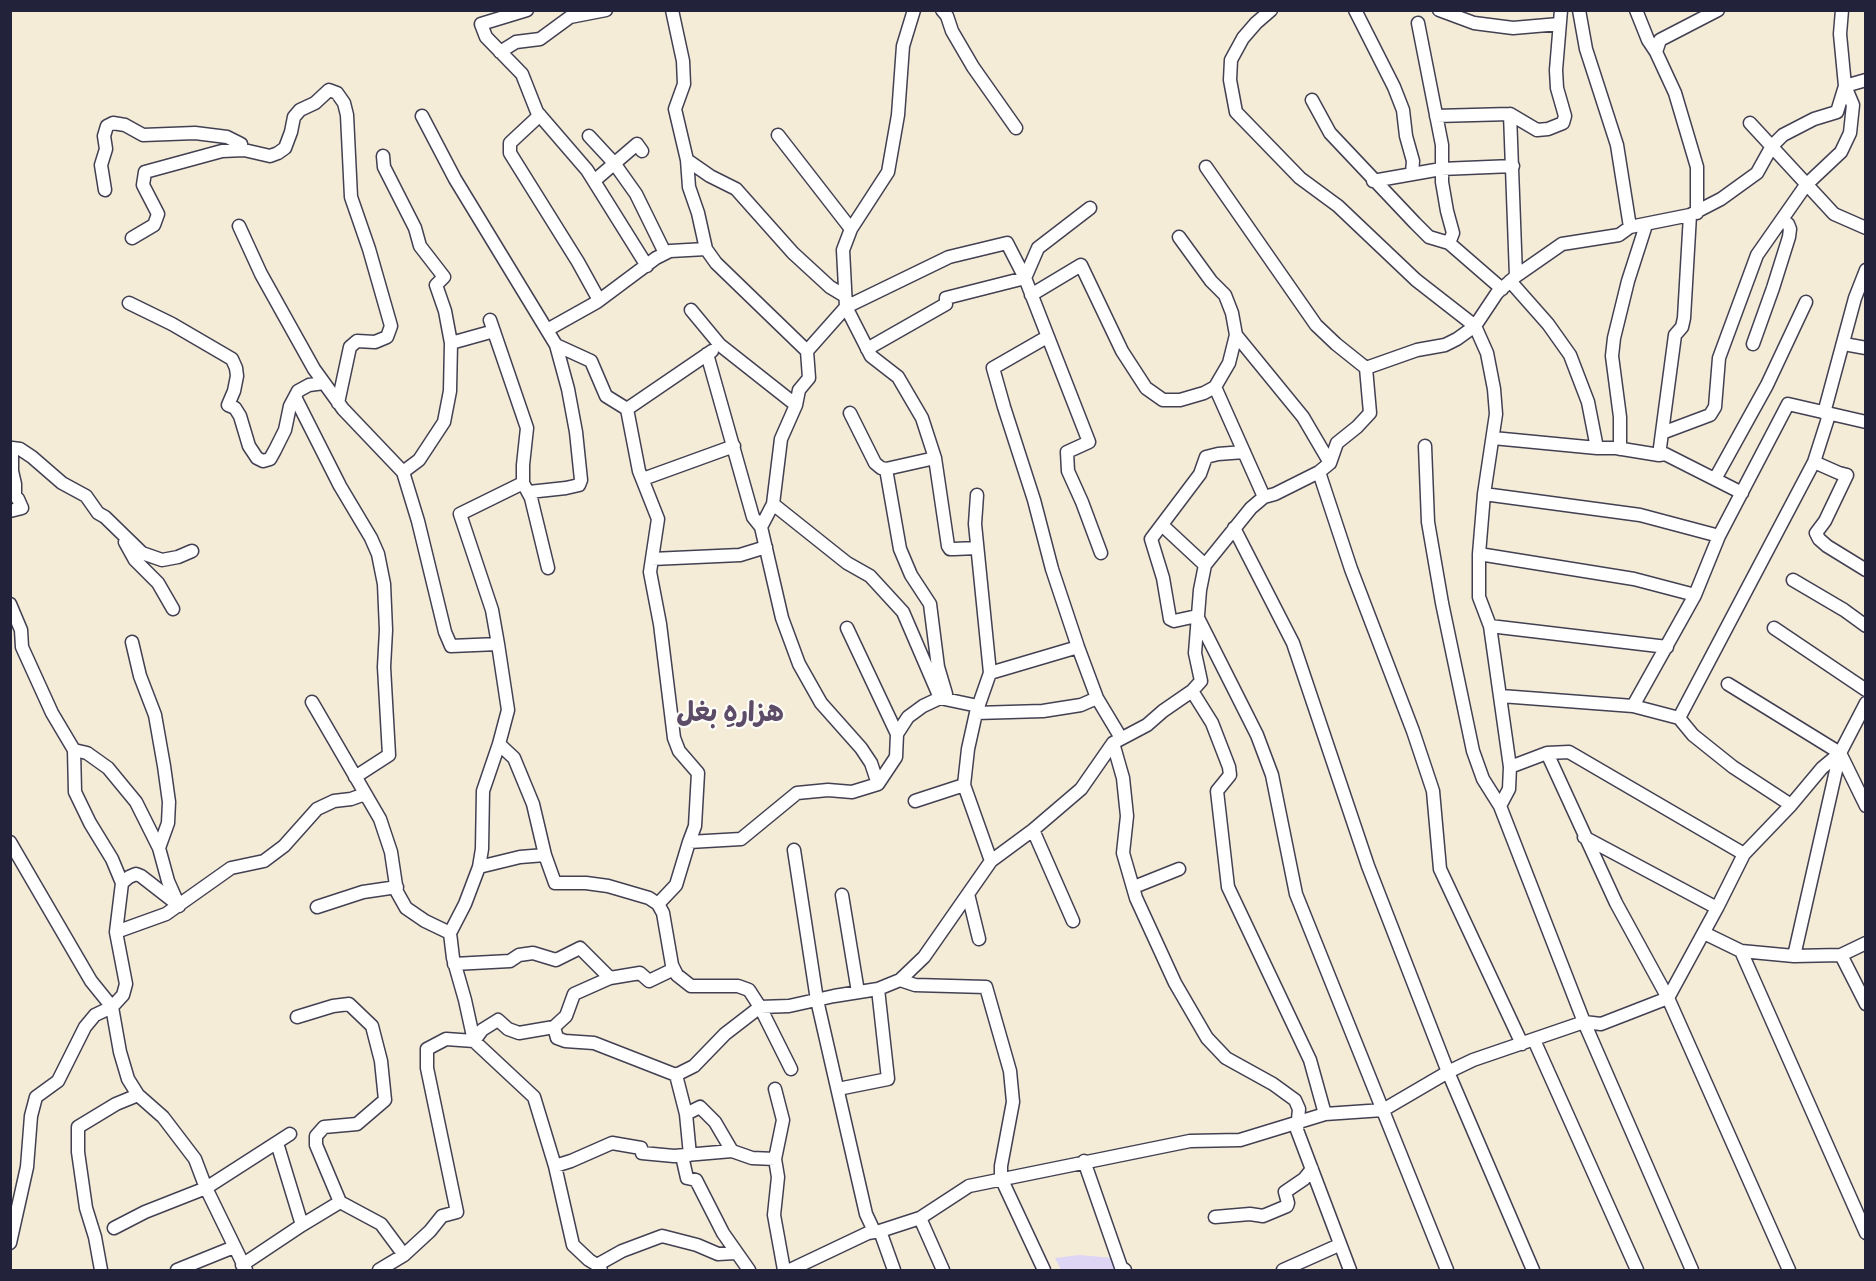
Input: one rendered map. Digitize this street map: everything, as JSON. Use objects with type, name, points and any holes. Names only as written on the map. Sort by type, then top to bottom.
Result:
[{"type":"street","points":[[526,10],[481,24],[486,37],[522,74],[540,116],[587,170],[647,266]]},
{"type":"street","points":[[500,51],[516,42],[540,39],[570,17],[606,10]]},
{"type":"street","points":[[672,10],[683,61],[684,84],[675,109],[687,160],[689,187],[698,213],[706,249],[716,263],[807,351]]},
{"type":"street","points":[[845,301],[843,250],[850,230],[888,172],[898,115],[903,45],[915,10]]},
{"type":"street","points":[[942,10],[973,67],[1016,128]]},
{"type":"street","points":[[1271,10],[1243,39],[1231,60],[1230,80],[1236,112],[1300,178],[1338,206],[1416,280],[1475,326],[1487,353],[1496,414],[1484,494],[1479,554],[1479,597],[1490,626],[1510,767],[1509,789],[1500,806]]},
{"type":"street","points":[[1354,10],[1394,87],[1403,110],[1406,136],[1413,161],[1412,172]]},
{"type":"street","points":[[1439,10],[1474,23],[1513,28],[1559,24]]},
{"type":"street","points":[[1436,116],[1510,114],[1537,130],[1548,129],[1563,123],[1565,116],[1557,88],[1556,70],[1561,10]]},
{"type":"street","points":[[1579,10],[1586,50],[1617,145],[1630,227]]},
{"type":"street","points":[[1636,10],[1648,40],[1675,93],[1696,167],[1683,327],[1675,335],[1659,455]]},
{"type":"street","points":[[1656,52],[1660,40],[1718,10]]},
{"type":"street","points":[[1662,433],[1710,415],[1715,407],[1719,358],[1757,255],[1806,185],[1841,152],[1850,133],[1853,105],[1845,86],[1840,34],[1842,10]]},
{"type":"street","points":[[1418,22],[1442,145],[1441,169],[1447,211],[1453,233],[1449,243]]},
{"type":"street","points":[[1845,86],[1866,80]]},
{"type":"street","points":[[1366,368],[1417,350],[1445,345],[1475,326],[1509,282],[1562,244],[1619,235],[1630,227],[1693,214],[1721,199],[1757,173],[1772,146],[1783,135],[1837,112],[1845,86]]},
{"type":"street","points":[[132,238],[154,225],[158,214],[143,184],[145,172],[222,151],[242,150],[270,156],[278,153],[285,148],[294,117],[300,110],[315,103],[329,90],[337,93],[344,103],[349,135],[351,197],[391,326],[387,337],[375,342],[357,341],[350,347],[338,403]]},
{"type":"street","points":[[1312,100],[1330,133],[1373,181],[1429,237],[1449,243],[1509,282],[1548,324],[1570,355],[1588,402],[1597,448]]},
{"type":"street","points":[[1509,282],[1513,166],[1510,114]]},
{"type":"street","points":[[422,116],[461,189],[556,345],[568,389],[576,432],[581,480],[579,485],[566,488],[526,487],[460,514],[492,610],[508,710],[483,791],[482,849],[479,867],[465,904],[450,933],[454,964],[474,1041],[534,1097],[555,1166],[573,1245],[589,1260],[599,1268],[622,1251],[662,1236],[697,1245],[718,1254],[735,1253]]},
{"type":"street","points":[[540,116],[510,143],[510,153],[599,300]]},
{"type":"street","points":[[105,190],[101,165],[106,149],[104,136],[107,126],[113,123],[125,125],[143,135],[195,133],[227,137],[241,144],[242,150]]},
{"type":"street","points":[[1750,123],[1834,214],[1866,228]]},
{"type":"street","points":[[778,135],[850,230]]},
{"type":"street","points":[[589,136],[614,163],[636,194],[665,253]]},
{"type":"street","points":[[594,180],[637,144],[642,151]]},
{"type":"street","points":[[383,156],[384,167],[415,228],[420,246],[444,277],[436,285],[445,311],[451,343],[450,391],[444,423],[419,460],[403,472]]},
{"type":"street","points":[[687,160],[710,176],[736,189],[793,253],[845,301],[871,356],[898,377],[922,418],[935,458],[948,546],[950,549],[977,548]]},
{"type":"street","points":[[554,1027],[556,1038],[565,1041],[594,1043],[676,1075],[694,1066],[725,1034],[760,1007],[789,1006],[878,989],[900,980],[924,957],[991,861],[1033,830],[1081,789],[1117,741],[1147,725],[1162,711],[1192,691],[1201,681],[1195,653],[1197,616],[1205,565],[1251,508],[1264,497],[1275,494],[1319,472],[1330,463],[1337,443],[1370,413],[1366,368],[1316,325],[1206,166]]},
{"type":"street","points":[[1373,181],[1412,172],[1513,166]]},
{"type":"street","points":[[1025,278],[1038,248],[1090,208]]},
{"type":"street","points":[[1753,344],[1773,288],[1790,229],[1788,224],[1782,220]]},
{"type":"street","points":[[1620,449],[1620,417],[1612,356],[1614,338],[1628,281],[1646,225]]},
{"type":"street","points":[[239,226],[261,274],[314,369],[338,403],[403,472],[418,521],[445,632],[451,646],[498,644]]},
{"type":"street","points":[[1031,295],[1081,265],[1122,351],[1146,388],[1163,400],[1180,400],[1204,393],[1215,387],[1230,363],[1236,335],[1232,313],[1225,295],[1211,281],[1179,237]]},
{"type":"street","points":[[761,526],[773,504],[781,440],[796,405],[799,390],[809,378],[807,351],[845,301],[949,257],[1007,243],[1025,278],[1089,442],[1066,452],[1068,471],[1101,553]]},
{"type":"street","points":[[547,330],[599,300],[665,253],[706,249]]},
{"type":"street","points":[[1679,718],[1814,462],[1844,344],[1860,299],[1866,270]]},
{"type":"street","points":[[867,349],[946,304],[946,298],[1025,278]]},
{"type":"street","points":[[1715,479],[1767,386],[1806,302]]},
{"type":"street","points":[[129,303],[172,324],[232,359],[237,376],[228,405],[235,408],[240,416],[249,446],[257,458],[263,461],[270,459],[285,430],[290,406],[298,392],[309,385],[324,383]]},
{"type":"street","points":[[691,310],[720,345],[796,405]]},
{"type":"street","points":[[451,343],[492,326],[527,428],[523,465],[526,487],[548,568]]},
{"type":"street","points":[[1236,335],[1303,417],[1330,463]]},
{"type":"street","points":[[1047,336],[993,368],[1034,500],[1052,569],[1097,698],[1117,741],[1127,816],[1123,853],[1136,898],[1175,983],[1207,1038],[1226,1058],[1273,1084],[1295,1100],[1299,1108],[1298,1130],[1350,1270]]},
{"type":"street","points":[[1844,344],[1866,348]]},
{"type":"street","points":[[556,345],[591,361],[606,396],[627,409],[643,479],[658,519],[650,572],[660,624],[674,738],[679,751],[698,773],[695,826],[676,885],[658,904]]},
{"type":"street","points":[[627,409],[720,345]]},
{"type":"street","points":[[707,354],[753,517],[761,526],[782,618],[799,664],[821,703],[861,748],[871,763],[879,784]]},
{"type":"street","points":[[1215,387],[1264,497]]},
{"type":"street","points":[[295,398],[340,486],[371,538],[378,554],[384,584],[386,630],[384,667],[389,755],[356,777]]},
{"type":"street","points":[[1633,706],[1695,595],[1719,536],[1788,404],[1866,422]]},
{"type":"street","points":[[850,412],[875,462],[881,468],[886,469],[935,458]]},
{"type":"street","points":[[1493,438],[1665,454],[1742,493]]},
{"type":"street","points":[[643,479],[734,446]]},
{"type":"street","points":[[1425,446],[1428,522],[1473,751],[1483,779],[1500,806],[1584,1022],[1692,1270]]},
{"type":"street","points":[[10,510],[22,508],[13,494],[15,484],[12,471],[12,448],[20,449],[62,483],[86,496],[98,513],[142,553],[162,560],[192,551]]},
{"type":"street","points":[[1197,616],[1174,621],[1170,619],[1163,578],[1151,539],[1200,474],[1206,457],[1244,452]]},
{"type":"street","points":[[1814,462],[1847,475],[1825,520],[1816,533],[1827,546],[1866,570]]},
{"type":"street","points":[[886,469],[900,549],[911,575],[930,604],[944,698]]},
{"type":"street","points":[[1319,472],[1351,569],[1433,790],[1440,869],[1528,1042],[1637,1270]]},
{"type":"street","points":[[1484,494],[1640,515],[1719,536]]},
{"type":"street","points":[[977,495],[975,524],[990,673],[977,710],[968,749],[964,785],[991,861]]},
{"type":"street","points":[[773,504],[847,563],[870,576],[903,612],[944,698]]},
{"type":"street","points":[[1162,525],[1205,565]]},
{"type":"street","points":[[1234,528],[1293,643],[1368,866],[1448,1072],[1533,1270]]},
{"type":"street","points":[[123,535],[135,560],[158,583],[173,609]]},
{"type":"street","points":[[652,559],[740,555],[766,547]]},
{"type":"street","points":[[1479,554],[1634,579],[1695,595]]},
{"type":"street","points":[[1793,580],[1844,610],[1866,626]]},
{"type":"street","points":[[10,604],[21,630],[22,647],[52,713],[74,750],[75,792],[90,824],[112,859],[122,884],[116,932],[126,984],[123,995],[112,1007],[95,1015],[85,1027],[58,1081],[36,1097],[31,1116],[27,1167],[11,1239]]},
{"type":"street","points":[[1197,616],[1257,735],[1272,775],[1296,894],[1447,1270]]},
{"type":"street","points":[[1490,626],[1667,647]]},
{"type":"street","points":[[690,842],[741,839],[797,793],[828,790],[852,792],[879,784],[896,757],[897,734],[847,628]]},
{"type":"street","points":[[1774,628],[1866,690]]},
{"type":"street","points":[[132,642],[140,676],[155,715],[168,790],[168,823],[159,848]]},
{"type":"street","points":[[990,673],[1078,647]]},
{"type":"street","points":[[1728,684],[1840,753],[1866,806]]},
{"type":"street","points":[[1192,691],[1212,723],[1229,767],[1230,775],[1217,791],[1228,887],[1310,1060],[1325,1114]]},
{"type":"street","points":[[1501,696],[1633,706],[1679,718],[1693,735],[1733,767],[1791,805]]},
{"type":"street","points":[[897,734],[908,717],[923,706],[944,698],[977,710],[1043,711],[1081,705],[1097,698]]},
{"type":"street","points":[[312,702],[380,819],[391,852],[397,887],[406,908],[425,921],[450,933]]},
{"type":"street","points":[[1794,956],[1840,753],[1866,703]]},
{"type":"street","points":[[499,744],[514,758],[533,804],[545,855],[555,883],[608,886],[649,898],[658,904],[663,913],[677,975],[691,986],[738,986],[749,990],[791,1069]]},
{"type":"street","points":[[74,750],[87,753],[108,768],[136,802],[159,848],[168,881],[179,906]]},
{"type":"street","points":[[1510,767],[1547,753],[1569,752],[1744,854]]},
{"type":"street","points":[[1547,753],[1616,903],[1668,998],[1789,1270]]},
{"type":"street","points":[[790,1270],[877,1231],[920,1218],[969,1186],[1190,1141],[1240,1140],[1325,1114],[1383,1110],[1473,1060],[1584,1022],[1601,1024],[1668,998],[1718,908],[1744,854],[1791,805],[1822,768],[1840,753]]},
{"type":"street","points":[[915,801],[964,785]]},
{"type":"street","points":[[116,932],[166,914],[231,868],[264,861],[284,846],[317,810],[334,801],[365,794]]},
{"type":"street","points":[[1033,830],[1073,921]]},
{"type":"street","points":[[1584,837],[1718,908]]},
{"type":"street","points":[[10,842],[85,971],[112,1007],[120,1052],[128,1079],[138,1095],[163,1117],[195,1159],[206,1188],[244,1268],[302,1225],[340,1202]]},
{"type":"street","points":[[794,850],[817,1000],[866,1214],[877,1231],[894,1270]]},
{"type":"street","points":[[479,867],[520,857],[545,855]]},
{"type":"street","points":[[1134,887],[1179,869]]},
{"type":"street","points":[[122,884],[136,874],[179,906]]},
{"type":"street","points":[[317,907],[363,892],[397,887]]},
{"type":"street","points":[[968,894],[979,939]]},
{"type":"street","points":[[842,895],[858,992]]},
{"type":"street","points":[[1704,933],[1741,951],[1794,956],[1841,955],[1866,943]]},
{"type":"street","points":[[454,964],[510,961],[519,955],[533,954],[556,960],[580,948],[610,978]]},
{"type":"street","points":[[1741,951],[1866,1233]]},
{"type":"street","points":[[1841,955],[1866,1004]]},
{"type":"street","points":[[474,1041],[482,1030],[498,1020],[508,1029],[519,1033],[554,1027],[566,1016],[574,994],[610,978],[640,973],[649,981],[674,969]]},
{"type":"street","points":[[900,980],[915,985],[986,987],[1010,1071],[1013,1102],[1001,1166],[1001,1178],[1044,1270]]},
{"type":"street","points":[[838,1089],[888,1079],[878,989]]},
{"type":"street","points":[[297,1017],[333,1006],[349,1004],[372,1026],[381,1061],[385,1100],[357,1124],[324,1127],[316,1136],[316,1145],[340,1202],[381,1224],[404,1255]]},
{"type":"street","points":[[379,1270],[404,1255],[430,1231],[442,1216],[457,1212],[427,1068],[427,1049],[446,1039],[474,1041]]},
{"type":"street","points":[[676,1075],[686,1114],[687,1178],[696,1180],[735,1253],[748,1270]]},
{"type":"street","points":[[775,1089],[783,1120],[775,1159],[778,1177],[774,1215],[784,1270]]},
{"type":"street","points":[[101,1270],[81,1175],[78,1127],[116,1104],[138,1095]]},
{"type":"street","points":[[686,1114],[700,1107],[715,1122],[732,1151]]},
{"type":"street","points":[[114,1228],[145,1212],[206,1188],[290,1134]]},
{"type":"street","points":[[277,1143],[302,1225]]},
{"type":"street","points":[[555,1166],[612,1143],[641,1148],[642,1153],[686,1155],[732,1151],[752,1158],[775,1159]]},
{"type":"street","points":[[1084,1161],[1121,1267],[1125,1270]]},
{"type":"street","points":[[1215,1217],[1250,1214],[1263,1216],[1287,1206],[1285,1192],[1304,1179],[1312,1169]]},
{"type":"street","points":[[920,1218],[943,1270]]},
{"type":"street","points":[[1283,1270],[1339,1245]]},
{"type":"street","points":[[177,1270],[234,1247]]},
{"type":"shaded area","points":[[1079,1255],[1115,1258],[1120,1270],[1061,1270],[1055,1258]]},
{"type":"district","name":"هزارهِ بغل","points":[[730,714]]}]
